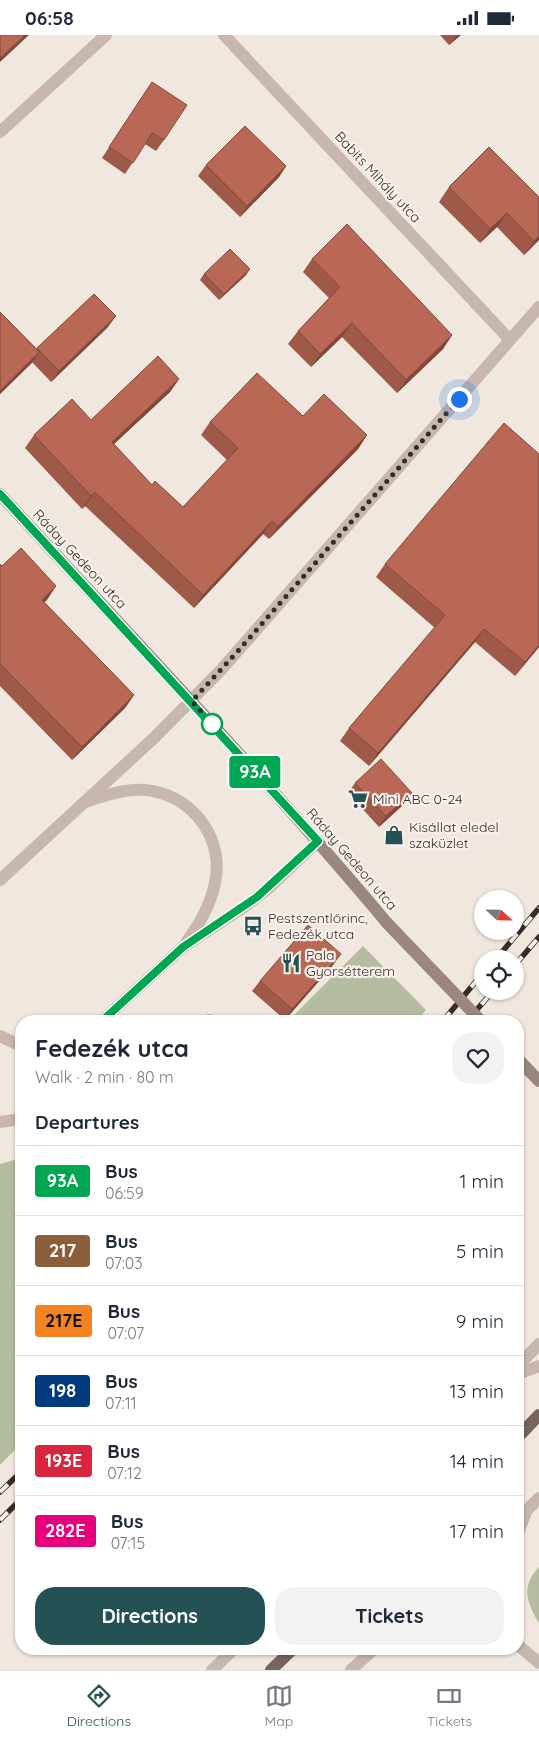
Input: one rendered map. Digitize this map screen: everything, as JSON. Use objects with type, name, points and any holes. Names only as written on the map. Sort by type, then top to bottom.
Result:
[{"type":"main road","name":"Ráday Gedeon utca","points":[[0,494],[192,701],[318,841],[387,923],[475,1015]]},
{"type":"main road","points":[[524,1066],[539,1081]]},
{"type":"main road","points":[[524,1431],[539,1415]]},
{"type":"main road","points":[[270,1670],[286,1655]]},
{"type":"street","points":[[0,132],[106,35]]},
{"type":"street","name":"Babits Mihály utca","points":[[224,35],[510,340]]},
{"type":"street","points":[[0,880],[192,701],[239,650],[539,307]]},
{"type":"street","points":[[85,802],[111,793],[135,790],[159,791],[185,803],[204,822],[216,853],[215,882],[204,917],[183,947]]},
{"type":"street","points":[[109,1015],[183,947],[257,897],[318,841]]},
{"type":"street","points":[[0,1036],[15,1043]]},
{"type":"street","points":[[0,1122],[15,1120]]},
{"type":"street","points":[[524,1360],[539,1344]]},
{"type":"street","points":[[524,1372],[539,1366]]},
{"type":"street","points":[[524,1513],[539,1498]]},
{"type":"street","points":[[524,1519],[528,1509]]},
{"type":"street","points":[[524,1650],[539,1663]]},
{"type":"street","points":[[212,1670],[228,1655]]},
{"type":"street","points":[[351,1670],[367,1655]]},
{"type":"green space","points":[[363,946],[426,1010],[422,1015],[294,1015]]},
{"type":"green space","points":[[15,1160],[15,1450],[0,1465],[0,1164]]},
{"type":"green space","points":[[539,1567],[539,1623],[531,1608],[527,1594],[533,1574]]},
{"type":"building","points":[[0,35],[25,35],[0,58]]},
{"type":"building","points":[[152,82],[187,105],[164,140],[152,133],[133,163],[109,147]]},
{"type":"building","points":[[245,126],[286,166],[247,206],[206,165]]},
{"type":"building","points":[[489,147],[539,197],[539,236],[534,241],[507,213],[490,229],[449,187]]},
{"type":"building","points":[[347,224],[452,335],[406,380],[352,323],[320,354],[298,331],[340,287],[312,259]]},
{"type":"building","points":[[230,249],[250,269],[224,294],[204,274]]},
{"type":"building","points":[[94,294],[116,316],[59,371],[37,348]]},
{"type":"building","points":[[0,312],[39,352],[0,391]]},
{"type":"building","points":[[158,356],[179,379],[112,442],[152,485],[155,481],[183,507],[238,448],[210,422],[257,373],[303,416],[324,394],[367,435],[278,526],[272,521],[203,595],[95,492],[91,496],[34,435],[72,399],[91,420]]},
{"type":"building","points":[[504,423],[539,454],[539,645],[525,662],[484,629],[378,753],[349,728],[445,615],[385,564]]},
{"type":"building","points":[[21,548],[56,586],[42,600],[134,695],[82,747],[0,664],[0,564],[2,566]]},
{"type":"building","points":[[381,759],[412,793],[386,816],[355,783]]},
{"type":"building","points":[[308,925],[341,954],[292,1009],[260,981]]},
{"type":"railway","points":[[504,950],[539,908]]},
{"type":"railway","points":[[524,954],[539,937]]},
{"type":"railway","points":[[448,1015],[474,984]]},
{"type":"railway","points":[[472,1015],[485,1000]]},
{"type":"railway","points":[[0,1492],[15,1478]]},
{"type":"railway","points":[[0,1520],[15,1505]]},
{"type":"bus line","name":"93A","points":[[0,494],[192,701],[318,841],[270,887],[244,907],[183,947],[109,1015]]},
{"type":"place","name":"Mini ABC 0-24","points":[[358,799]]},
{"type":"place","name":"Kisállat eledel szaküzlet","points":[[394,835]]},
{"type":"place","name":"Pestszentlőrinc, Fedezék utca","points":[[253,926]]},
{"type":"place","name":"Pala Gyorsétterem","points":[[291,963]]},
{"type":"route","points":[[212,724],[192,701],[459,399]]}]
